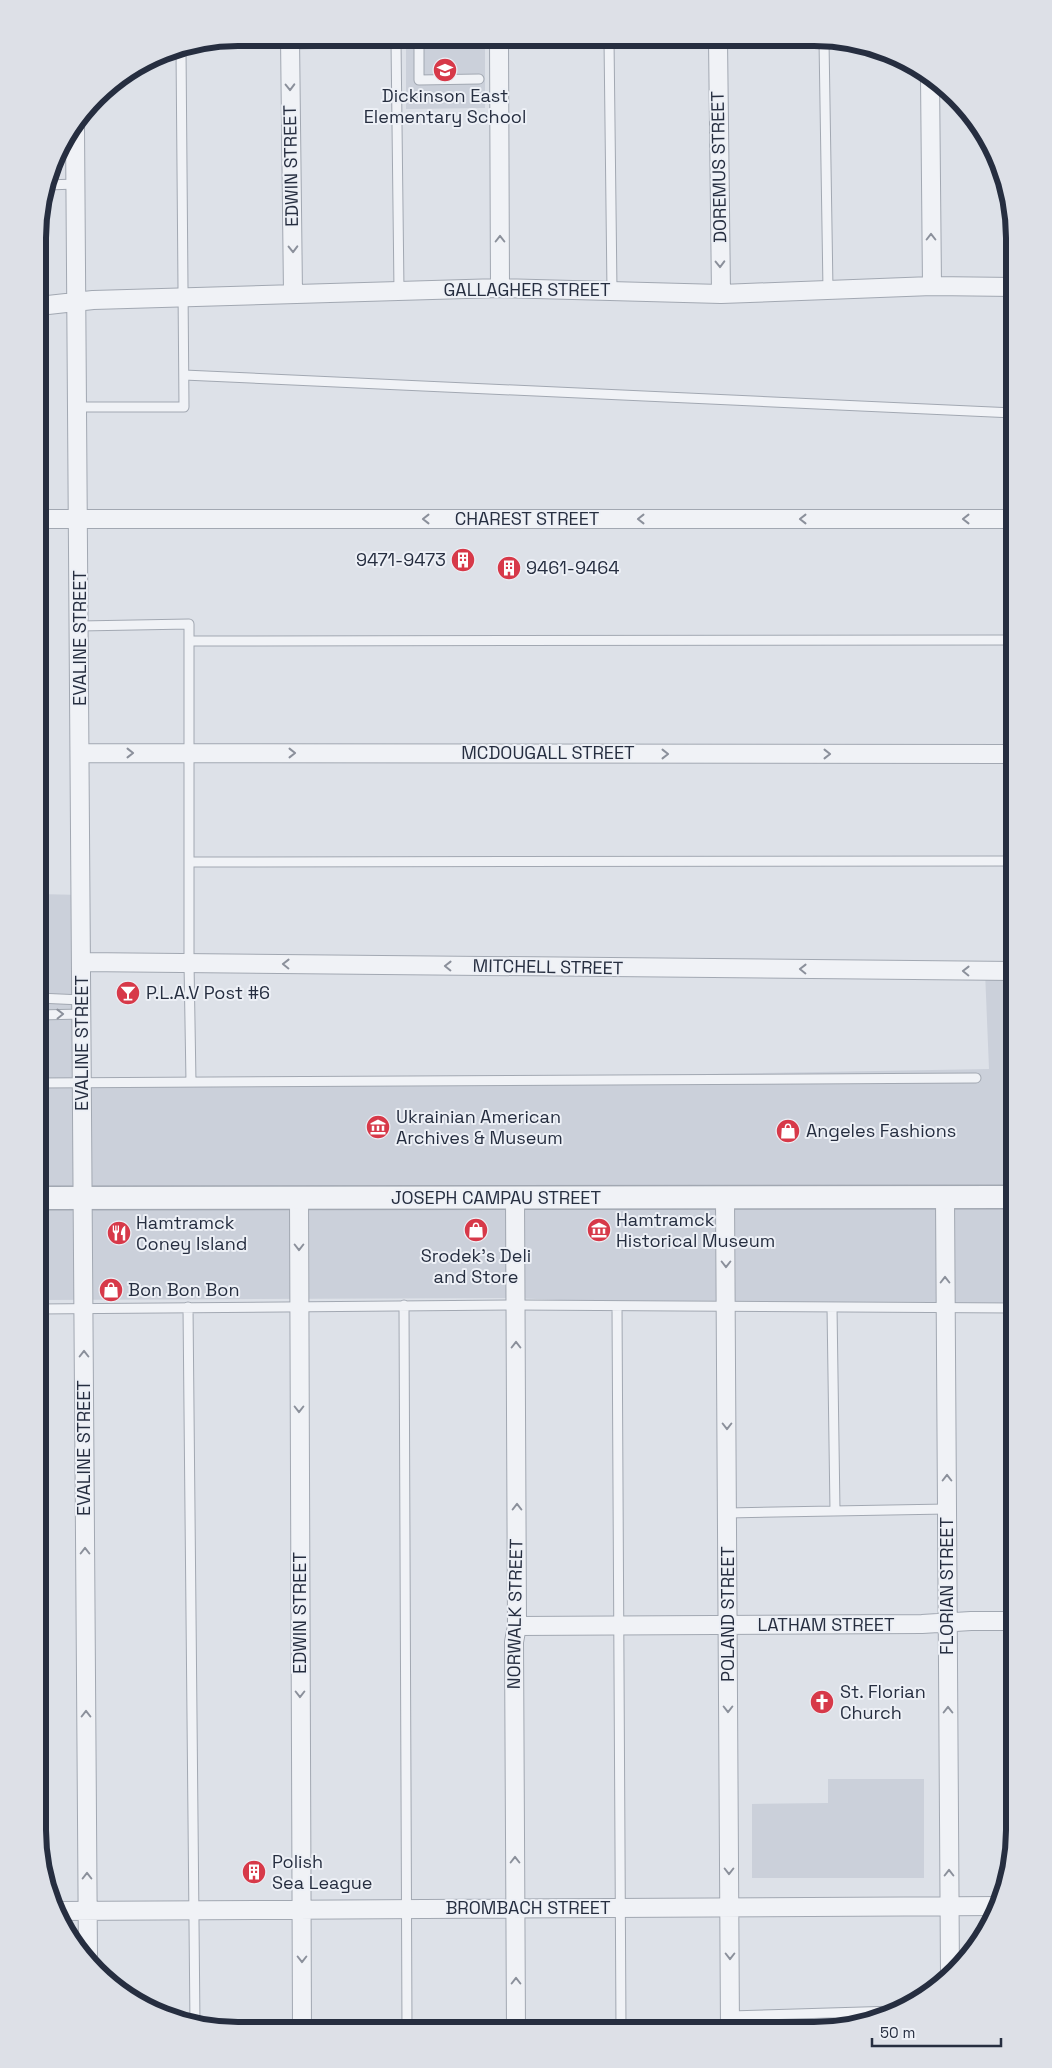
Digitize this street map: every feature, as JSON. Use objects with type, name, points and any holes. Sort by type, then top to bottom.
[{"type":"street","name":"EDWIN STREET","points":[[290,46],[293,294]]},
{"type":"street","points":[[500,46],[500,288]]},
{"type":"street","name":"DOREMUS STREET","points":[[718,46],[721,294]]},
{"type":"street","points":[[930,85],[932,286]]},
{"type":"street","name":"EVALINE STREET","points":[[76,136],[88,1949]]},
{"type":"street","name":"GALLAGHER STREET","points":[[46,305],[93,300],[500,288],[721,294],[932,286],[1006,287]]},
{"type":"street","name":"CHAREST STREET","points":[[46,519],[1006,523]]},
{"type":"street","name":"MCDOUGALL STREET","points":[[81,753],[1006,754]]},
{"type":"street","name":"MITCHELL STREET","points":[[82,962],[1006,971]]},
{"type":"street","name":"JOSEPH CAMPAU STREET","points":[[46,1198],[945,1198],[1006,1196]]},
{"type":"street","name":"EDWIN STREET","points":[[299,1198],[302,2022]]},
{"type":"street","name":"NORWALK STREET","points":[[515,1198],[517,1626],[514,1642],[516,2022]]},
{"type":"street","name":"POLAND STREET","points":[[725,1198],[730,2022]]},
{"type":"street","name":"FLORIAN STREET","points":[[945,1198],[950,1966]]},
{"type":"street","name":"LATHAM STREET","points":[[517,1626],[1006,1622]]},
{"type":"street","name":"BROMBACH STREET","points":[[65,1912],[990,1906]]},
{"type":"lane","points":[[396,46],[399,291]]},
{"type":"lane","points":[[419,46],[419,80],[479,80]]},
{"type":"lane","points":[[609,46],[612,291]]},
{"type":"lane","points":[[824,47],[828,290]]},
{"type":"lane","points":[[78,407],[184,407],[181,55]]},
{"type":"lane","points":[[54,185],[76,184]]},
{"type":"lane","points":[[184,375],[1006,414]]},
{"type":"lane","points":[[80,626],[189,624],[191,1082]]},
{"type":"lane","points":[[189,641],[1006,640]]},
{"type":"lane","points":[[189,862],[1006,861]]},
{"type":"lane","points":[[46,1000],[82,1007]]},
{"type":"lane","points":[[46,1014],[82,1007]]},
{"type":"lane","points":[[46,1083],[976,1078]]},
{"type":"lane","points":[[46,1309],[404,1305],[1006,1308]]},
{"type":"lane","points":[[404,1305],[407,2022]]},
{"type":"lane","points":[[617,1306],[621,2022]]},
{"type":"lane","points":[[832,1307],[835,1511]]},
{"type":"lane","points":[[188,1308],[195,2017]]},
{"type":"lane","points":[[727,1513],[947,1509]]},
{"type":"lane","points":[[741,2022],[839,2013],[877,2012]]},
{"type":"lane","points":[[839,2013],[839,2020]]},
{"type":"shaded area","name":"Dickinson East Elementary School","points":[[406,46],[485,46],[485,108],[406,109]]},
{"type":"shaded area","points":[[46,894],[82,895],[83,1085],[989,1069],[985,971],[1006,971],[1006,1304],[726,1307],[513,1298],[46,1300]]},
{"type":"shaded area","points":[[828,1779],[924,1779],[924,1878],[752,1878],[752,1804],[828,1803]]},
{"type":"place","name":"Dickinson East Elementary School","points":[[445,70]]},
{"type":"place","name":"9471-9473","points":[[463,560]]},
{"type":"place","name":"9461-9464","points":[[509,568]]},
{"type":"place","name":"P.L.A.V Post #6","points":[[128,993]]},
{"type":"place","name":"Ukrainian American Archives & Museum","points":[[378,1127]]},
{"type":"place","name":"Angeles Fashions","points":[[788,1131]]},
{"type":"place","name":"Srodek's Deli and Store","points":[[476,1230]]},
{"type":"place","name":"Hamtramck Historical Museum","points":[[599,1230]]},
{"type":"place","name":"Hamtramck Coney Island","points":[[119,1233]]},
{"type":"place","name":"Bon Bon Bon","points":[[111,1290]]},
{"type":"place","name":"St. Florian Church","points":[[822,1702]]},
{"type":"place","name":"Polish Sea League","points":[[254,1872]]}]
